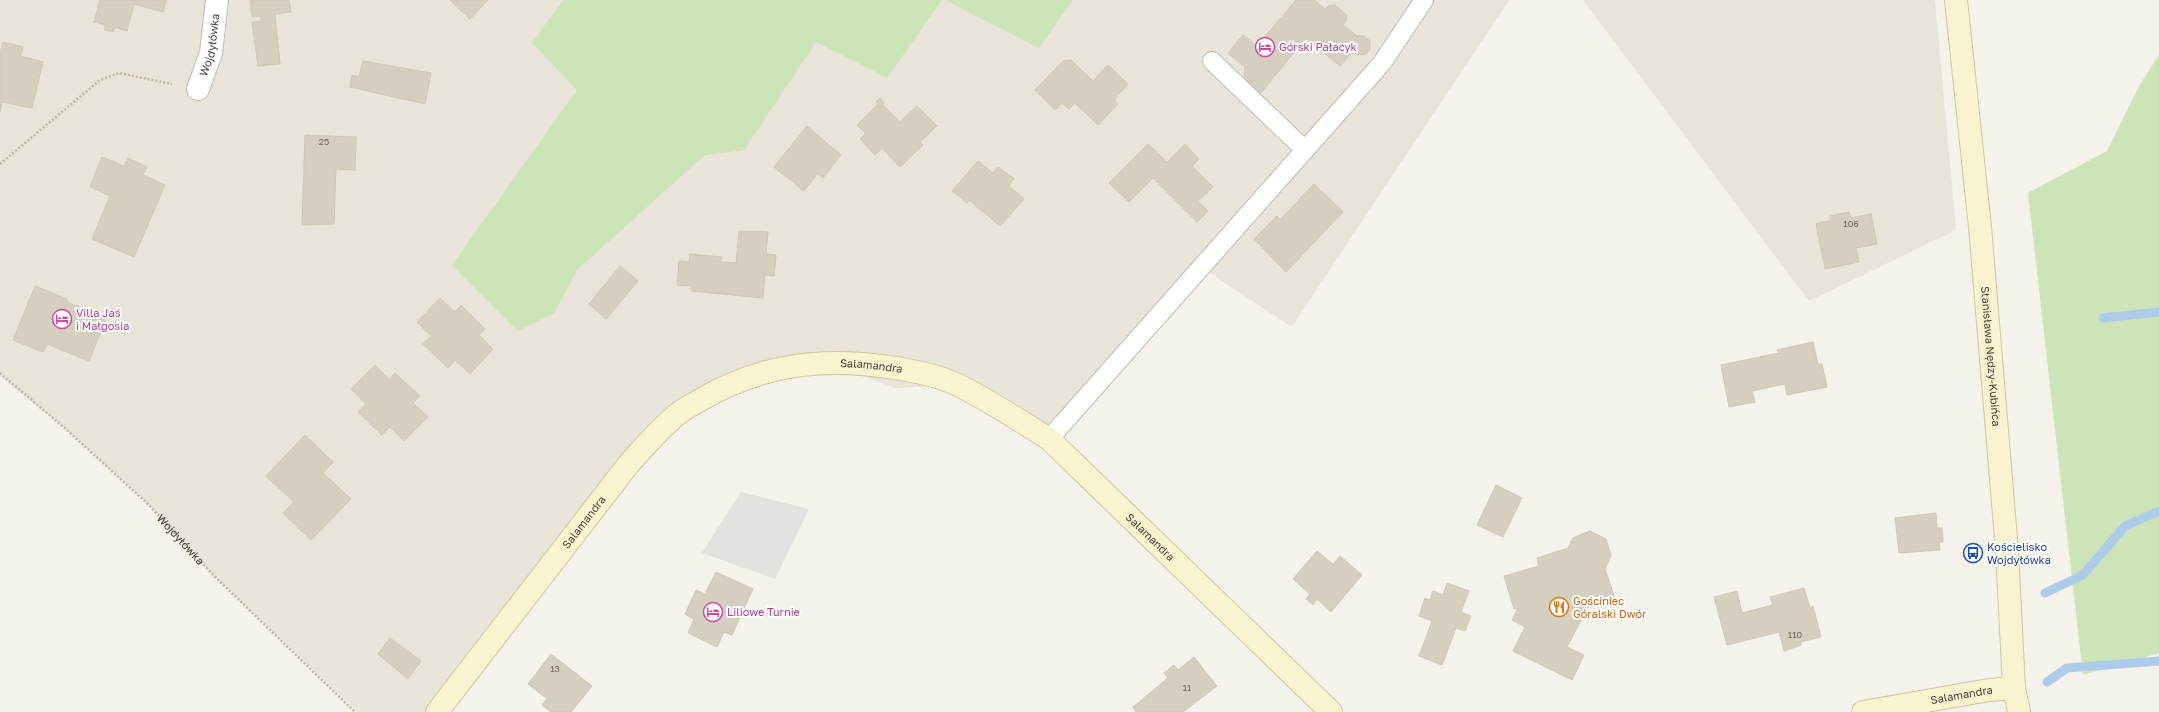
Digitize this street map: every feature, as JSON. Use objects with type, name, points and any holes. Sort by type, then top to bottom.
[{"type":"street","name":"Wojdyłówka","points":[[198,89],[211,52],[217,0]]},
{"type":"street","name":"Stanisława Nędzy-Kubińca","points":[[1956,0],[1989,329],[2006,537],[2014,688],[2019,712]]},
{"type":"street","name":"Salamandra","points":[[437,712],[648,442],[679,412],[715,392],[749,377],[783,367],[823,362],[867,363],[911,370],[957,385],[1014,415],[1049,439],[1331,712]]},
{"type":"street","name":"Salamandra","points":[[1863,712],[1989,690],[2014,688]]},
{"type":"lane","points":[[1049,439],[1382,63],[1424,0]]},
{"type":"lane","points":[[1212,61],[1305,150]]},
{"type":"path","points":[[0,164],[100,80],[119,73],[198,89]]},
{"type":"path","name":"Wojdyłówka","points":[[0,373],[67,430],[149,505],[213,575],[355,712]]},
{"type":"shaded area","points":[[0,0],[1509,0],[1292,327],[1201,267],[1049,439],[957,385],[895,388],[823,361],[679,413],[438,712],[358,712],[213,575],[149,505],[67,430],[0,376]]},
{"type":"shaded area","points":[[1583,0],[1935,0],[1956,230],[1809,301]]},
{"type":"shaded area","points":[[741,492],[809,509],[775,579],[702,553]]},
{"type":"green space","points":[[563,0],[942,0],[887,78],[816,42],[744,150],[705,155],[577,270],[554,313],[518,331],[452,265],[577,90],[532,43]]},
{"type":"green space","points":[[945,0],[1073,0],[1039,48]]},
{"type":"green space","points":[[2159,55],[2159,653],[2083,675],[2028,193],[2107,151],[2139,86]]},
{"type":"building","points":[[100,0],[166,0],[163,12],[134,4],[127,31],[115,27],[113,32],[104,30],[106,25],[94,22]]},
{"type":"building","points":[[250,0],[289,0],[291,12],[275,14],[280,64],[258,66],[252,22],[261,21],[261,16],[252,17]]},
{"type":"building","points":[[450,0],[488,0],[470,19]]},
{"type":"building","name":"Górski Pałacyk","points":[[1296,0],[1314,0],[1325,9],[1328,6],[1335,5],[1347,15],[1346,21],[1343,25],[1357,36],[1364,36],[1370,41],[1370,49],[1366,54],[1358,55],[1353,51],[1340,66],[1306,38],[1260,94],[1244,79],[1245,67],[1228,53],[1243,35],[1257,46]]},
{"type":"building","points":[[3,42],[23,47],[21,56],[43,62],[32,108],[2,102],[0,112],[0,53]]},
{"type":"building","points":[[1071,60],[1093,81],[1108,65],[1128,84],[1114,100],[1118,104],[1098,125],[1075,103],[1069,109],[1062,103],[1055,110],[1035,90],[1063,61]]},
{"type":"building","points":[[363,61],[431,73],[425,104],[350,87],[352,75],[359,77]]},
{"type":"building","points":[[880,98],[884,103],[882,104],[900,122],[917,106],[937,126],[920,142],[923,145],[900,167],[882,148],[875,155],[860,139],[866,133],[857,125],[878,104],[876,102]]},
{"type":"building","points":[[807,126],[841,155],[823,178],[817,174],[804,191],[774,167]]},
{"type":"building","points":[[305,135],[356,137],[355,170],[336,169],[334,224],[302,225]]},
{"type":"building","points":[[1148,144],[1167,162],[1185,144],[1199,159],[1192,166],[1213,187],[1198,201],[1208,211],[1197,222],[1153,178],[1129,202],[1109,183]]},
{"type":"building","points":[[102,157],[124,166],[128,158],[147,167],[143,175],[165,185],[134,257],[92,239],[110,196],[90,187]]},
{"type":"building","points":[[978,161],[993,173],[998,167],[1014,179],[1009,186],[1024,199],[1000,226],[969,200],[967,203],[952,191]]},
{"type":"building","points":[[1314,184],[1343,212],[1286,272],[1254,239],[1277,216],[1280,220]]},
{"type":"building","points":[[1849,212],[1851,218],[1871,214],[1877,244],[1856,248],[1859,262],[1825,269],[1816,224],[1831,220],[1830,216]]},
{"type":"building","points":[[739,231],[768,232],[766,254],[776,255],[774,276],[765,275],[763,298],[691,291],[691,286],[677,285],[679,261],[689,262],[690,254],[722,257],[721,262],[736,263]]},
{"type":"building","points":[[620,266],[638,281],[606,319],[589,304]]},
{"type":"building","points":[[35,286],[67,299],[67,302],[106,319],[89,361],[47,344],[43,352],[13,340]]},
{"type":"building","points":[[440,298],[455,312],[461,305],[485,329],[479,335],[493,349],[470,374],[455,360],[448,368],[423,344],[431,336],[417,322]]},
{"type":"building","points":[[1813,342],[1818,364],[1822,364],[1827,387],[1787,395],[1785,384],[1752,391],[1755,402],[1729,407],[1721,365],[1779,353],[1777,350]]},
{"type":"building","points":[[375,365],[389,380],[395,373],[420,396],[413,403],[428,417],[404,441],[390,427],[382,435],[358,412],[366,404],[351,389]]},
{"type":"building","points":[[305,435],[333,462],[323,473],[351,499],[311,540],[283,513],[294,502],[266,476]]},
{"type":"building","points":[[1496,485],[1522,498],[1503,537],[1477,525]]},
{"type":"building","points":[[1936,513],[1937,528],[1942,528],[1943,542],[1939,542],[1940,550],[1899,553],[1895,518]]},
{"type":"building","points":[[1590,531],[1606,539],[1611,556],[1605,569],[1614,596],[1610,602],[1588,607],[1567,647],[1584,655],[1572,680],[1513,651],[1525,627],[1512,620],[1518,608],[1514,609],[1504,576],[1539,566],[1537,558],[1568,548],[1573,538]]},
{"type":"building","points":[[1317,551],[1333,564],[1340,556],[1362,575],[1331,612],[1317,599],[1313,605],[1306,599],[1310,594],[1293,579]]},
{"type":"building","points":[[716,572],[753,589],[732,635],[724,632],[717,647],[688,633],[694,619],[685,614],[696,590],[705,594]]},
{"type":"building","points":[[1447,583],[1469,591],[1461,612],[1471,616],[1465,631],[1456,628],[1442,665],[1419,656],[1432,621],[1419,616],[1425,598],[1430,600],[1433,591],[1443,595]]},
{"type":"building","points":[[1804,588],[1810,608],[1813,606],[1821,637],[1801,642],[1801,645],[1784,651],[1779,632],[1727,645],[1714,597],[1737,591],[1742,613],[1773,605],[1770,597]]},
{"type":"building","points":[[390,638],[421,661],[408,679],[378,654]]},
{"type":"building","points":[[551,654],[592,686],[571,712],[551,712],[542,705],[547,699],[528,684]]},
{"type":"building","points":[[1194,657],[1217,686],[1183,712],[1136,712],[1133,707],[1168,678],[1164,673],[1174,665],[1178,670]]},
{"type":"waterway","points":[[2103,318],[2159,312]]},
{"type":"waterway","points":[[2045,593],[2083,575],[2125,526],[2159,511]]},
{"type":"waterway","points":[[2047,682],[2067,668],[2159,661]]},
{"type":"place","name":"Górski Pałacyk","points":[[1265,47]]},
{"type":"place","name":"Villa Jaś i Małgosia","points":[[62,319]]},
{"type":"place","name":"Kościelisko Wojdyłówka","points":[[1973,553]]},
{"type":"place","name":"Gościniec Góralski Dwór","points":[[1559,607]]},
{"type":"place","name":"Liliowe Turnie","points":[[713,612]]}]
